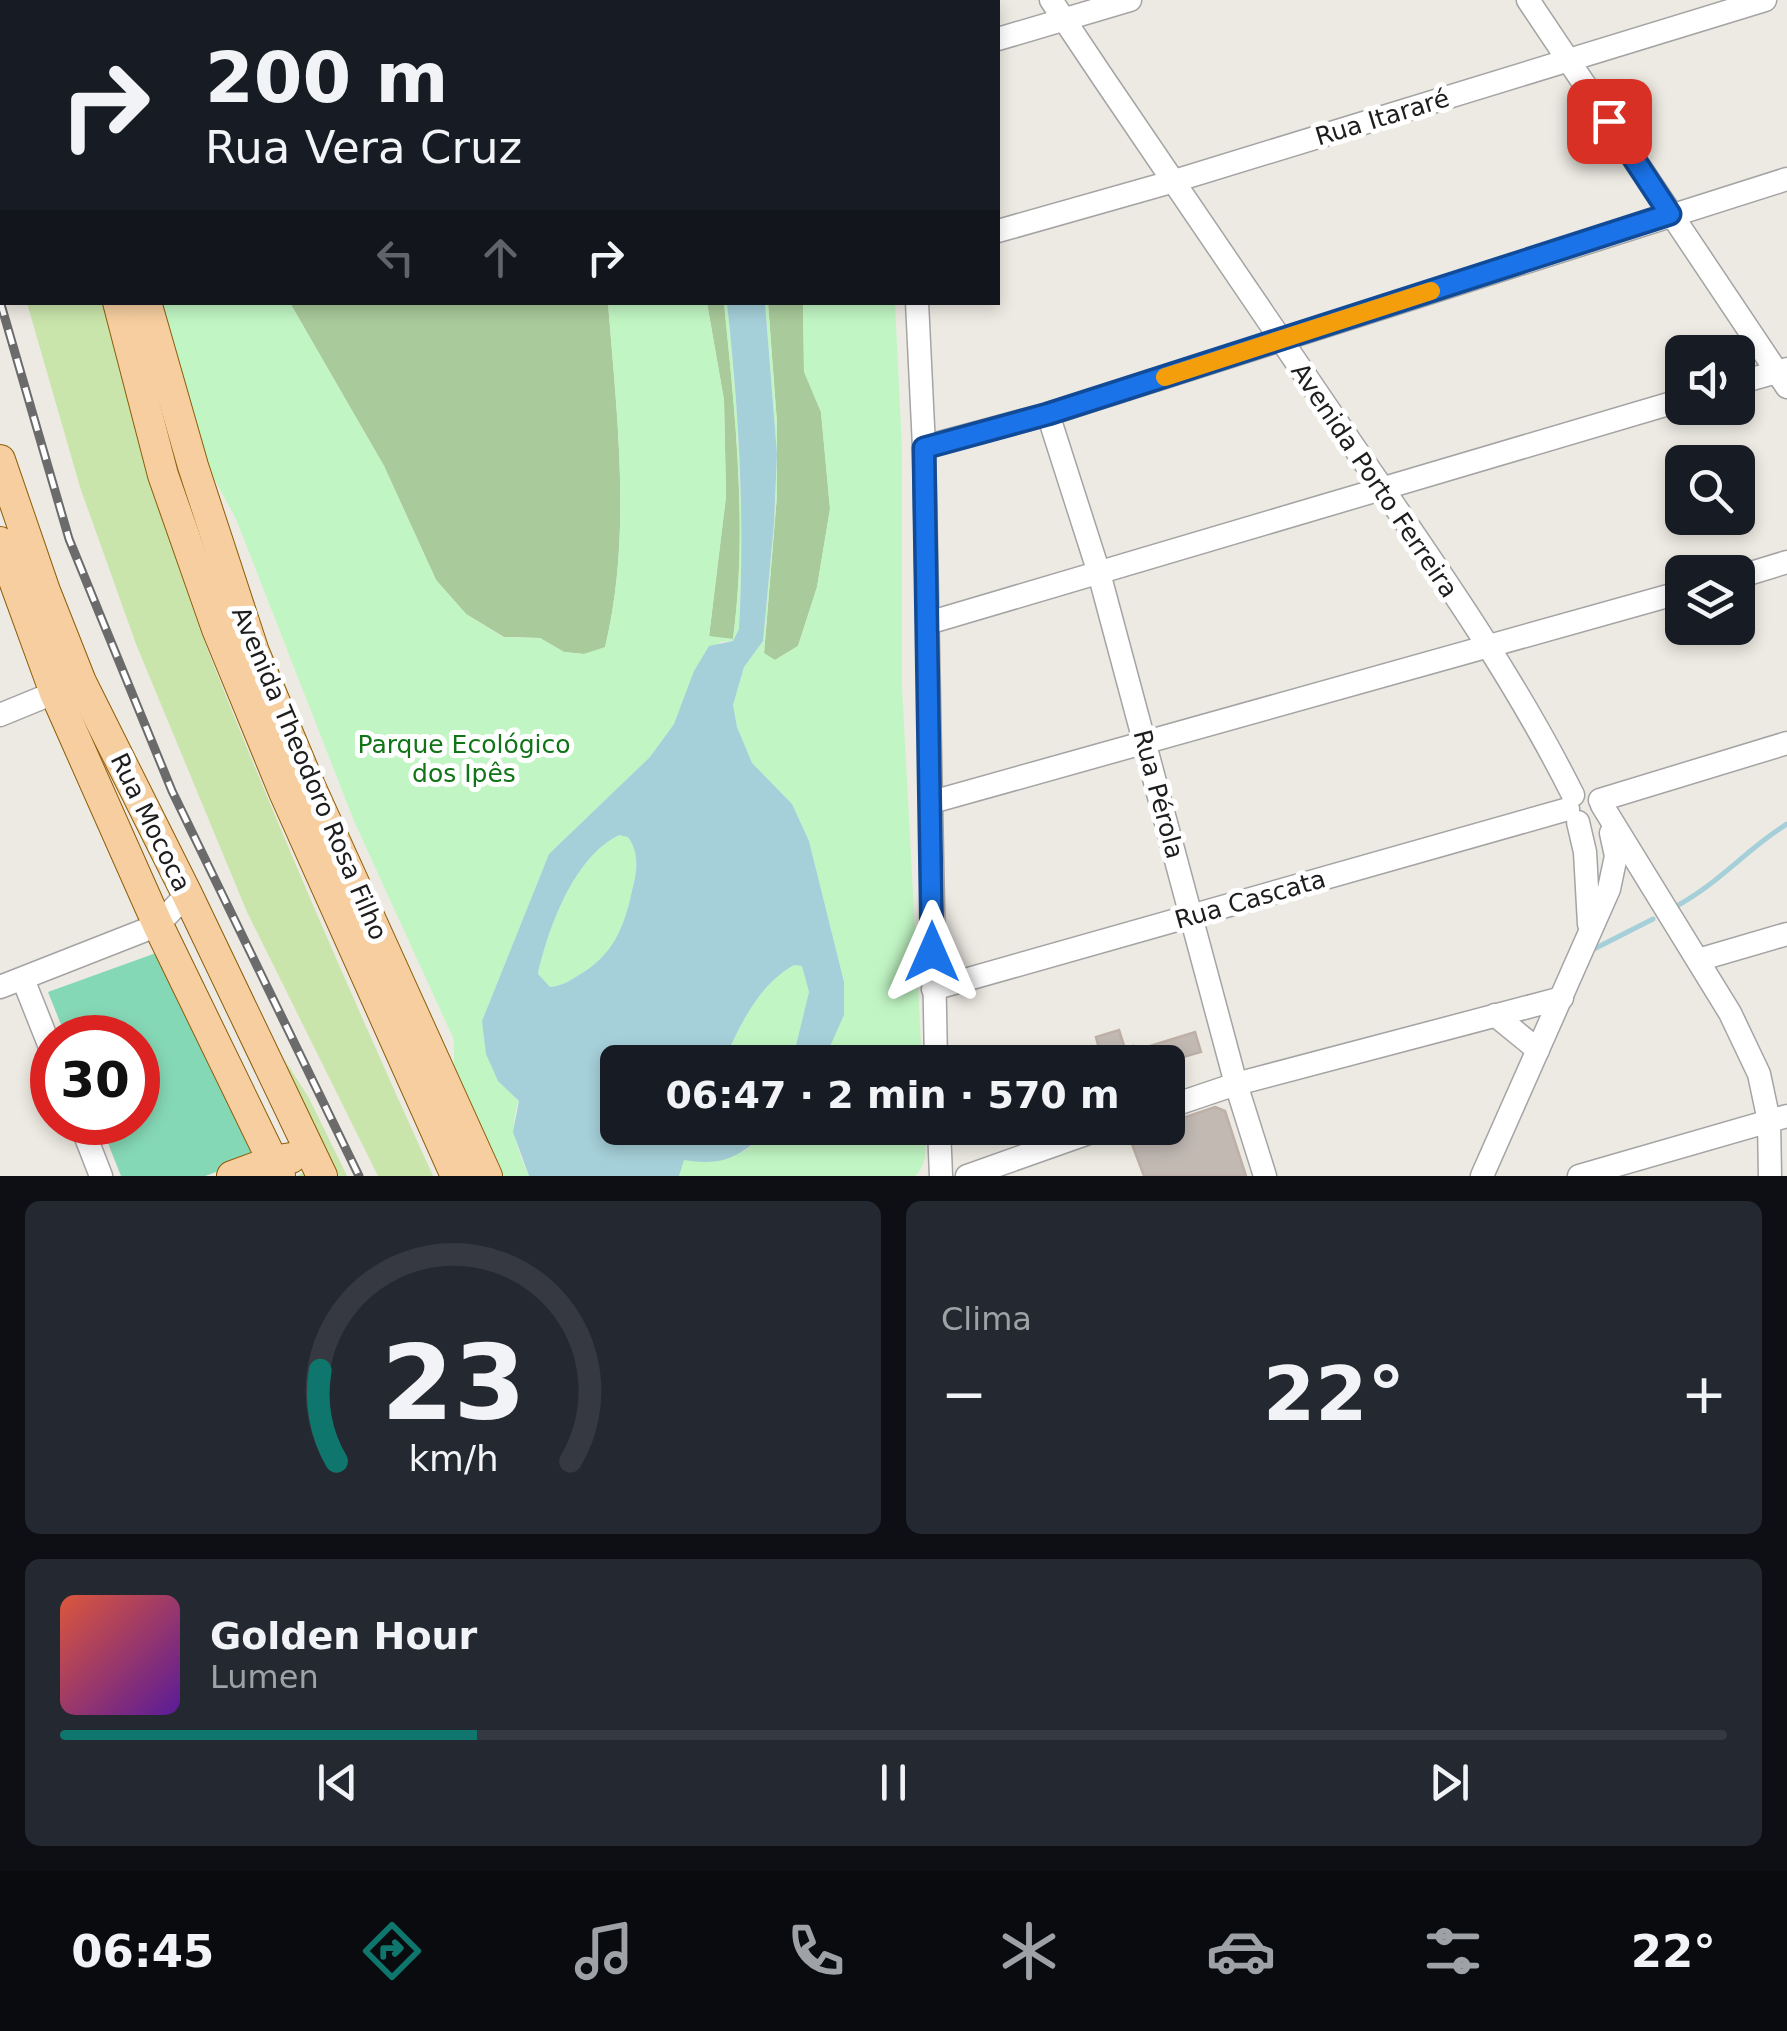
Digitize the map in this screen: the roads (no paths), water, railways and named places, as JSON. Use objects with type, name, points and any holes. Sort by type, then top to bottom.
[{"type":"main road","name":"Avenida Theodoro Rosa Filho","points":[[119,305],[162,476],[199,532],[254,652],[310,786],[372,956],[406,1033],[456,1176]]},
{"type":"main road","name":"Avenida Theodoro Rosa Filho","points":[[147,305],[193,466],[199,532]]},
{"type":"main road","name":"Rua Mococa","points":[[0,460],[45,591],[68,687],[187,894],[318,1169]]},
{"type":"main road","points":[[162,476],[193,466]]},
{"type":"main road","name":"Rua Mococa","points":[[0,542],[68,687],[158,924],[276,1168]]},
{"type":"main road","name":"Avenida Theodoro Rosa Filho","points":[[406,1033],[487,1176]]},
{"type":"main road","points":[[232,1176],[276,1168],[290,1158],[318,1169]]},
{"type":"street","points":[[1000,38],[1058,9],[1130,0]]},
{"type":"street","points":[[1528,0],[1783,376],[1755,380]]},
{"type":"street","name":"Rua Itararé","points":[[1000,231],[1765,0]]},
{"type":"street","name":"Avenida Porto Ferreira","points":[[1058,9],[1171,182],[1384,490],[1558,766],[1646,880],[1698,960],[1730,1013],[1778,1118],[1770,1176]]},
{"type":"street","points":[[924,448],[1048,414],[1787,179]]},
{"type":"street","points":[[917,305],[924,448],[935,1045]]},
{"type":"street","points":[[928,623],[1665,405]]},
{"type":"street","name":"Rua Pérola","points":[[1048,414],[1099,573],[1236,1084],[1265,1176]]},
{"type":"street","points":[[1755,571],[1787,562]]},
{"type":"street","points":[[932,802],[1665,597]]},
{"type":"street","points":[[0,715],[68,687]]},
{"type":"street","name":"Rua Cascata","points":[[932,989],[1586,807],[1787,743]]},
{"type":"street","points":[[1586,807],[1589,932]]},
{"type":"street","name":"Avenida Porto Ferreira","points":[[1586,807],[1599,844],[1646,880]]},
{"type":"street","points":[[1482,1176],[1609,889],[1616,856]]},
{"type":"street","points":[[0,987],[158,924],[187,894]]},
{"type":"street","points":[[1698,960],[1787,934]]},
{"type":"street","points":[[23,979],[37,1015]]},
{"type":"street","points":[[1185,1100],[1562,998]]},
{"type":"street","points":[[1495,1015],[1538,1050]]},
{"type":"street","points":[[1579,1176],[1778,1118]]},
{"type":"street","points":[[89,1145],[101,1176]]},
{"type":"street","points":[[939,1145],[941,1176]]},
{"type":"street","points":[[967,1176],[1055,1145]]},
{"type":"water","points":[[727,305],[765,305],[777,454],[774,524],[763,641],[744,667],[733,705],[737,727],[752,763],[792,804],[809,841],[844,982],[844,1015],[831,1045],[796,1045],[809,992],[802,966],[794,965],[760,995],[731,1045],[600,1045],[600,1145],[751,1145],[722,1160],[684,1160],[679,1176],[529,1176],[513,1132],[519,1101],[498,1081],[486,1054],[482,1021],[549,854],[650,757],[674,724],[694,671],[709,646],[733,641],[739,629],[741,506]],"holes":[[[619,835],[628,837],[636,857],[625,917],[609,949],[591,967],[550,987],[538,974],[556,916],[576,877],[603,845]]]},
{"type":"waterway","points":[[1673,908],[1787,824]]},
{"type":"waterway","points":[[1594,949],[1653,919]]},
{"type":"railway","points":[[1,305],[69,539],[172,791],[359,1176]]},
{"type":"park label","name":"Parque Ecológico dos Ipês","points":[[464,758]]}]
